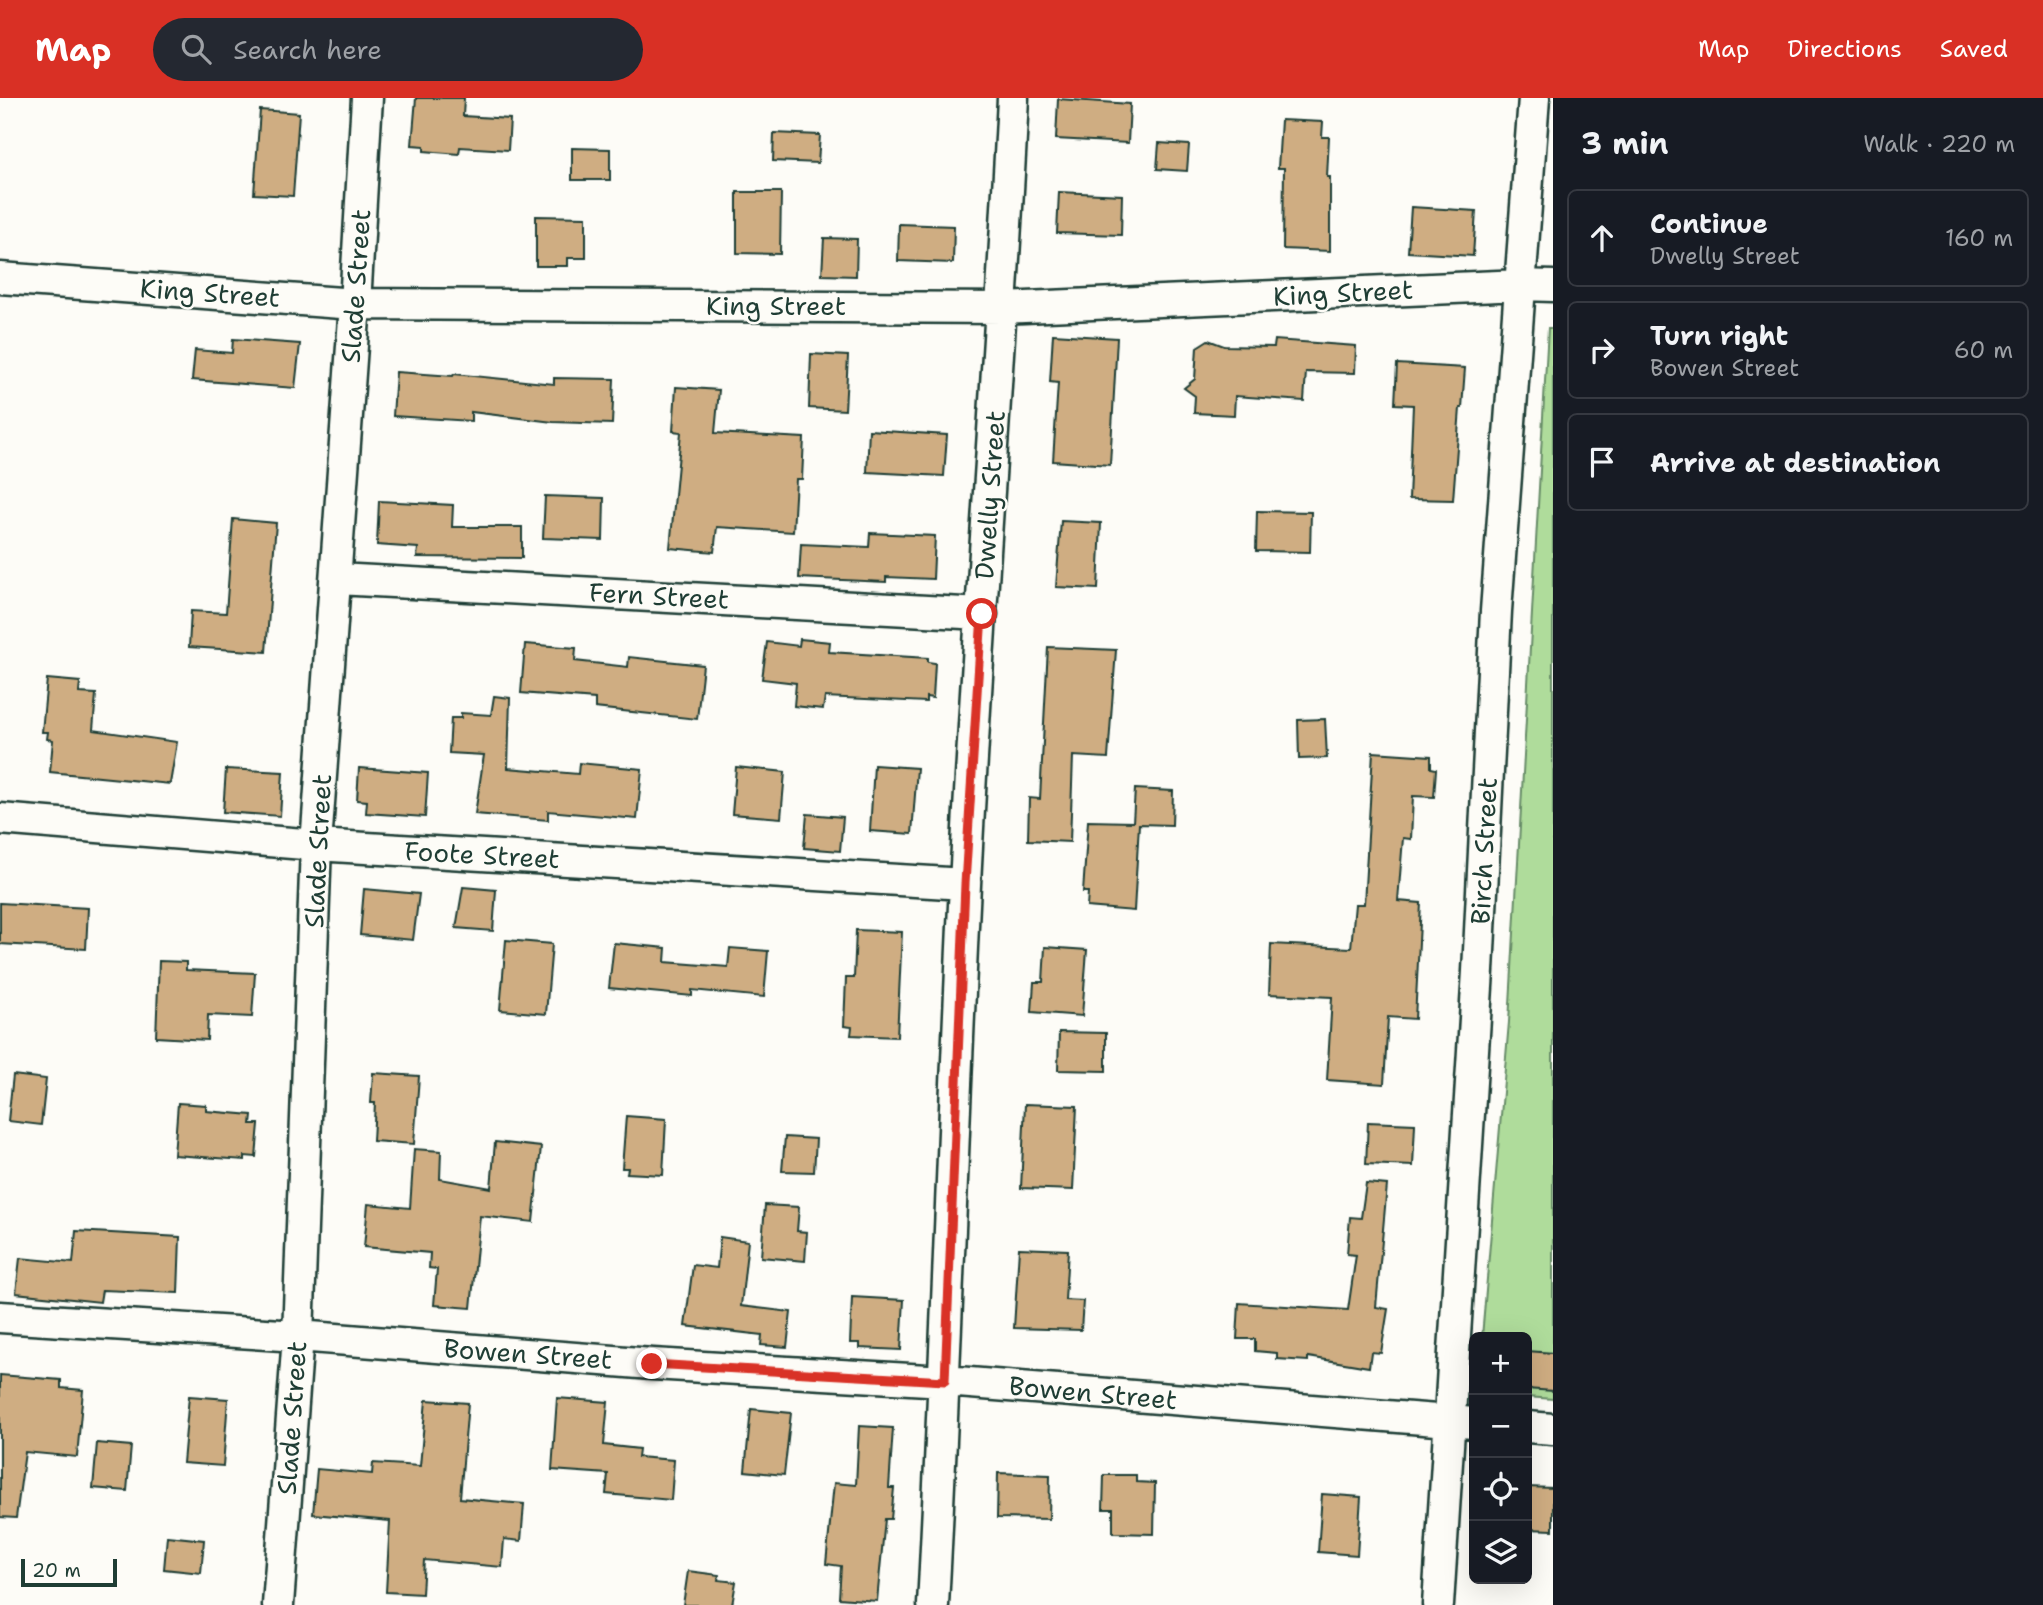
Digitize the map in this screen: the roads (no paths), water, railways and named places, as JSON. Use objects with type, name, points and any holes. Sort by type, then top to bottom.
[{"type":"street","name":"Slade Street","points":[[278,1605],[298,1336],[316,845],[337,579],[367,98]]},
{"type":"street","name":"Dwelly Street","points":[[933,1605],[965,884],[1003,307],[1013,98]]},
{"type":"street","name":"Birch Street","points":[[1438,1605],[1463,1422],[1496,611],[1534,98]]},
{"type":"street","name":"King Street","points":[[0,278],[355,304],[1003,307],[1553,285]]},
{"type":"street","name":"Fern Street","points":[[337,579],[982,614]]},
{"type":"street","name":"Foote Street","points":[[0,819],[316,845],[965,884]]},
{"type":"street","name":"Bowen Street","points":[[0,1317],[298,1336],[652,1364],[945,1381],[1463,1422]]},
{"type":"street","points":[[1532,1427],[1553,1429]]}]
